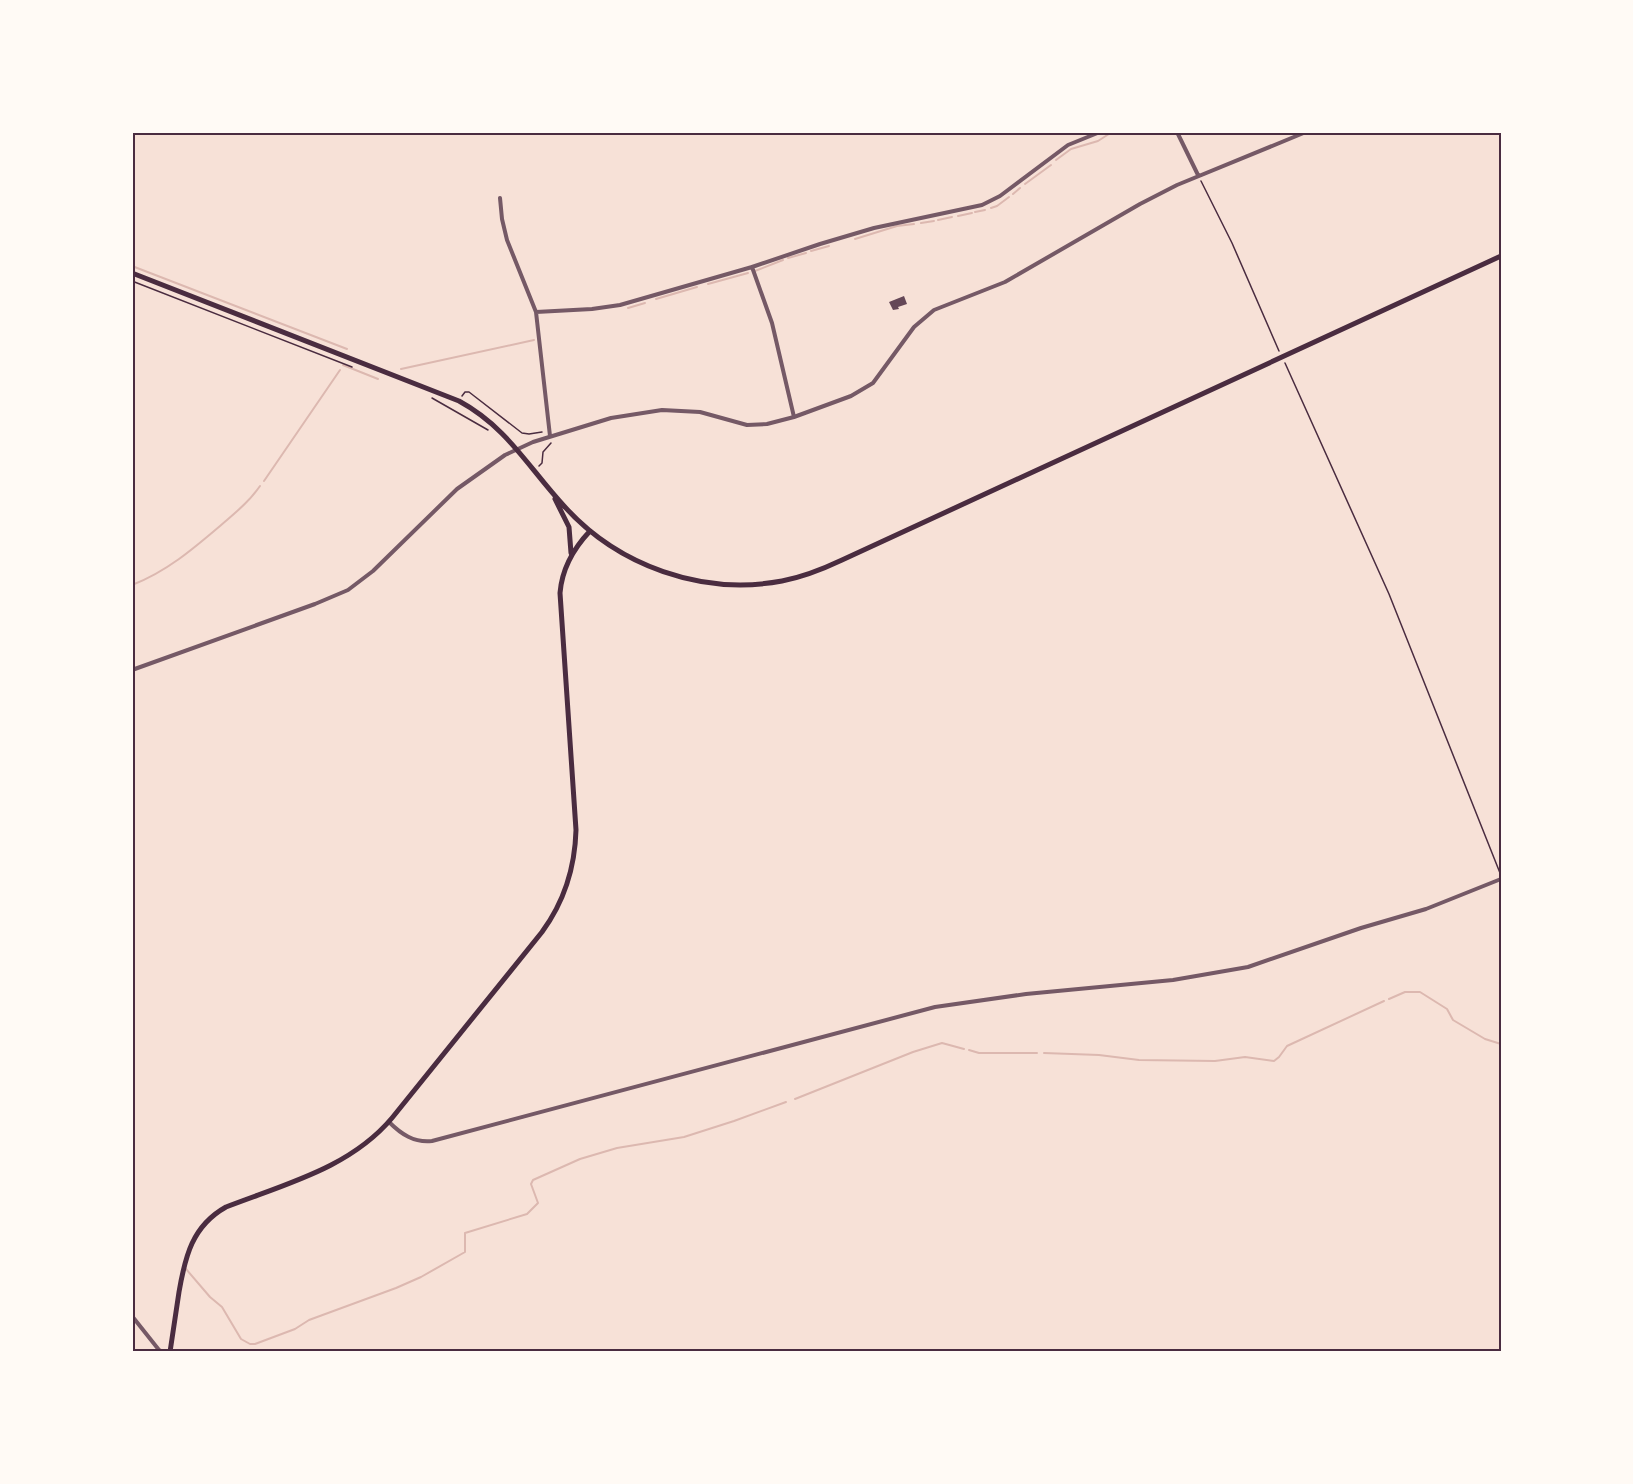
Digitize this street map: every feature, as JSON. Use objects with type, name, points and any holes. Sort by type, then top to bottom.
[{"type":"main road","points":[[132,273],[459,401],[491,421],[518,448],[570,513],[590,531],[616,549],[668,573],[694,580],[742,585],[796,577],[842,560],[1501,256]]},
{"type":"main road","points":[[550,490],[569,528],[571,554]]},
{"type":"main road","points":[[170,1352],[185,1259],[202,1225],[226,1208],[340,1161],[368,1143],[388,1122],[545,928],[558,905],[569,878],[576,844],[576,814],[559,599],[562,580],[571,554],[590,531]]},
{"type":"street","points":[[536,312],[599,309],[620,305],[752,267],[820,243],[874,228],[982,205],[997,199],[1068,145],[1100,132]]},
{"type":"street","points":[[1178,132],[1198,175]]},
{"type":"street","points":[[132,670],[348,590],[373,571],[457,489],[495,461],[518,448],[550,436],[632,413],[662,410],[700,412],[747,425],[775,423],[841,400],[870,386],[914,327],[931,312],[1005,282],[1140,204],[1198,175],[1306,132]]},
{"type":"street","points":[[501,198],[503,224],[509,246],[536,312],[550,436]]},
{"type":"street","points":[[752,267],[774,330],[794,417]]},
{"type":"street","points":[[388,1122],[407,1137],[420,1141],[432,1141],[928,1008],[970,1000],[1158,981],[1238,969],[1426,909],[1501,878]]},
{"type":"street","points":[[132,1316],[163,1352]]},
{"type":"path","points":[[1198,175],[1232,243],[1276,343]]},
{"type":"path","points":[[132,281],[360,370]]},
{"type":"path","points":[[1287,370],[1389,594],[1501,878]]},
{"type":"path","points":[[459,401],[464,392],[469,392],[522,433],[530,434],[539,431],[550,436],[552,445],[543,452],[542,463],[534,469]]},
{"type":"path","points":[[427,396],[466,416],[493,434]]},
{"type":"building","points":[[904,296],[907,304],[893,310],[889,302]]},
{"type":"waterway","points":[[1056,160],[1071,149],[1098,141],[1112,132]]},
{"type":"waterway","points":[[1025,184],[1051,165]]},
{"type":"waterway","points":[[1013,194],[1020,188]]},
{"type":"waterway","points":[[991,208],[1009,197]]},
{"type":"waterway","points":[[975,212],[985,210]]},
{"type":"waterway","points":[[958,216],[972,213]]},
{"type":"waterway","points":[[938,220],[952,217]]},
{"type":"waterway","points":[[921,223],[934,221]]},
{"type":"waterway","points":[[855,239],[897,226],[914,224]]},
{"type":"waterway","points":[[811,251],[829,246]]},
{"type":"waterway","points":[[788,258],[806,253]]},
{"type":"waterway","points":[[755,271],[783,260]]},
{"type":"waterway","points":[[132,266],[347,349]]},
{"type":"waterway","points":[[708,284],[748,273]]},
{"type":"waterway","points":[[656,299],[697,287]]},
{"type":"waterway","points":[[628,308],[645,303]]},
{"type":"waterway","points":[[401,369],[534,340]]},
{"type":"waterway","points":[[343,365],[378,379]]},
{"type":"waterway","points":[[264,481],[340,370]]},
{"type":"waterway","points":[[132,585],[168,567],[210,535],[260,486]]},
{"type":"waterway","points":[[1389,999],[1405,992],[1420,992],[1447,1009],[1453,1020],[1485,1039],[1501,1044]]},
{"type":"waterway","points":[[1044,1053],[1099,1055],[1139,1060],[1215,1061],[1245,1057],[1274,1061],[1287,1046],[1384,1001]]},
{"type":"waterway","points":[[795,1099],[913,1052],[942,1043],[964,1049]]},
{"type":"waterway","points":[[969,1050],[979,1053],[1037,1053]]},
{"type":"waterway","points":[[186,1269],[210,1297],[222,1307],[241,1339],[255,1344],[295,1329],[309,1320],[396,1288],[421,1277],[465,1252],[465,1233],[527,1214],[538,1203],[531,1184],[533,1180],[580,1159],[617,1148],[684,1137],[786,1102]]}]
